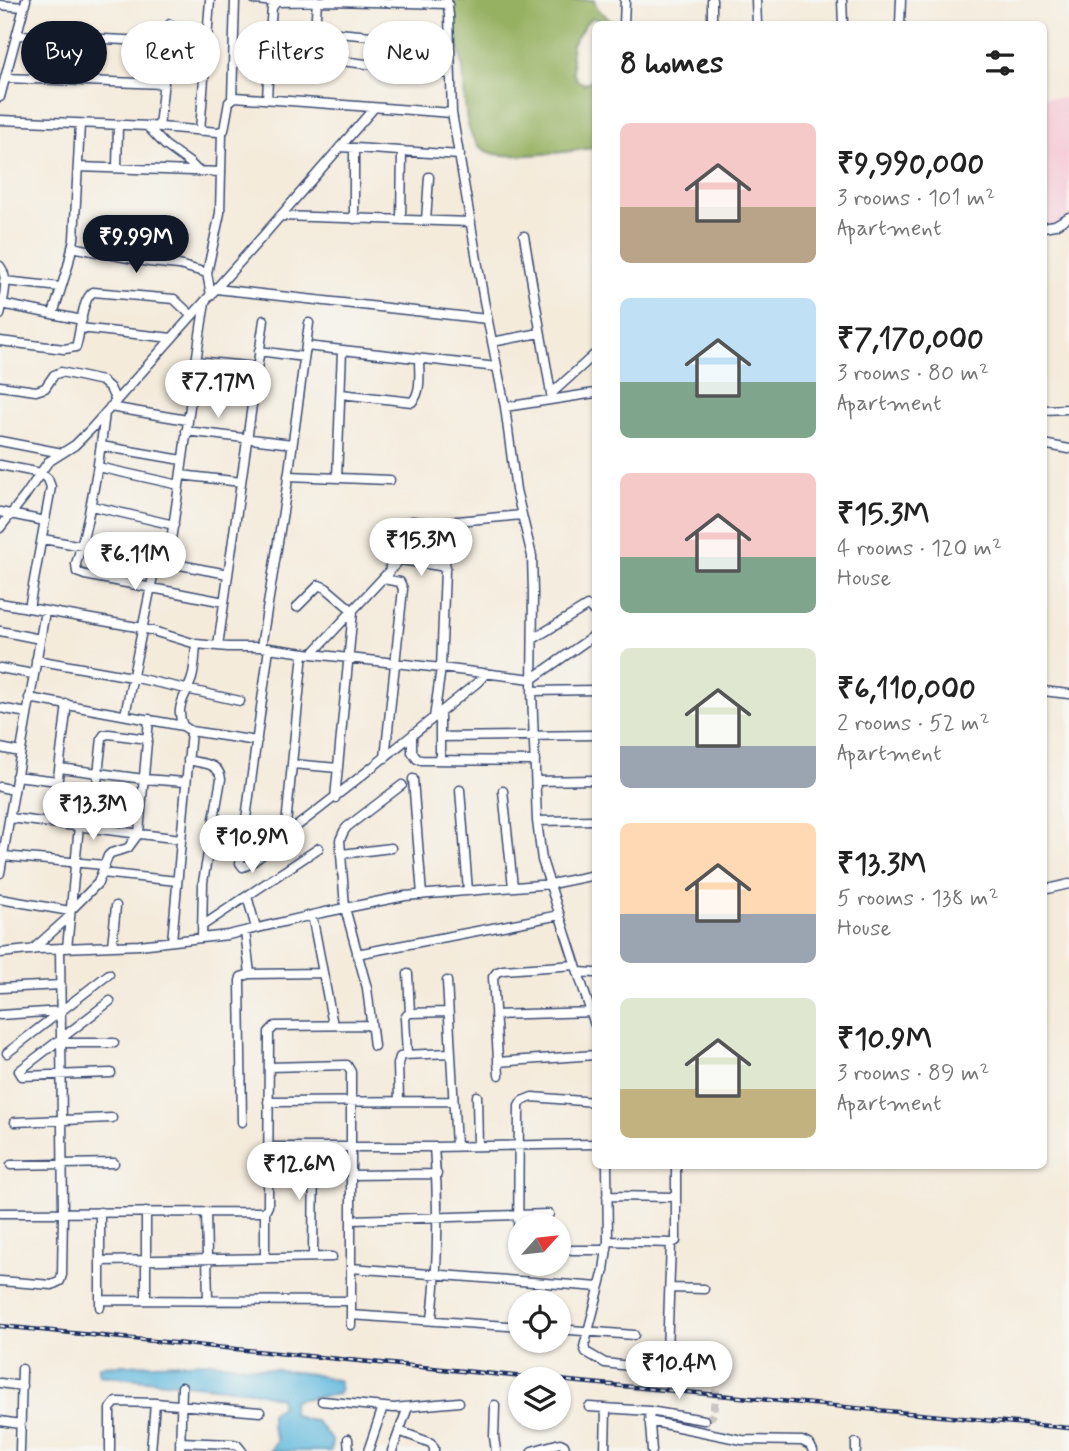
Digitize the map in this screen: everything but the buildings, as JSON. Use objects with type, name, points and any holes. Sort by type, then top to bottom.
[{"type":"street","points":[[200,131],[210,0]]},
{"type":"street","points":[[167,564],[195,361],[210,295],[207,273],[220,213],[222,132],[232,99],[235,0]]},
{"type":"street","points":[[255,0],[447,2],[448,21]]},
{"type":"street","points":[[624,21],[625,0]]},
{"type":"street","points":[[712,0],[712,21]]},
{"type":"street","points":[[756,0],[757,21]]},
{"type":"street","points":[[842,0],[843,21]]},
{"type":"street","points":[[900,21],[901,0]]},
{"type":"street","points":[[316,21],[317,1]]},
{"type":"street","points":[[267,99],[271,20],[275,2]]},
{"type":"street","points":[[0,5],[25,3],[0,97]]},
{"type":"street","points":[[17,35],[121,40]]},
{"type":"street","points":[[5,78],[121,82]]},
{"type":"street","points":[[159,127],[164,84]]},
{"type":"street","points":[[451,84],[452,113],[487,319],[505,407],[516,490],[532,556],[532,691],[537,821],[542,860],[592,1009]]},
{"type":"street","points":[[232,99],[267,99],[452,113]]},
{"type":"street","points":[[0,528],[53,458],[83,438],[374,108]]},
{"type":"street","points":[[0,120],[222,132]]},
{"type":"street","points":[[53,314],[75,229],[80,124]]},
{"type":"street","points":[[117,168],[118,125]]},
{"type":"street","points":[[147,126],[165,145],[198,171]]},
{"type":"street","points":[[340,148],[460,155]]},
{"type":"street","points":[[354,148],[354,219]]},
{"type":"street","points":[[401,220],[402,151]]},
{"type":"street","points":[[78,167],[221,172]]},
{"type":"street","points":[[426,221],[429,177]]},
{"type":"street","points":[[280,216],[471,222]]},
{"type":"street","points":[[1047,226],[1069,217]]},
{"type":"street","points":[[524,236],[551,397]]},
{"type":"street","points":[[72,247],[179,265],[207,273]]},
{"type":"street","points":[[0,266],[4,270],[5,281],[0,315]]},
{"type":"street","points":[[5,281],[61,287]]},
{"type":"street","points":[[0,341],[72,349],[76,347],[90,293],[174,299],[192,316]]},
{"type":"street","points":[[210,295],[487,319]]},
{"type":"street","points":[[2,304],[53,314],[81,324],[172,338]]},
{"type":"street","points":[[218,646],[264,320]]},
{"type":"street","points":[[309,323],[265,648],[257,741],[241,866],[248,866],[335,798],[412,737],[486,673]]},
{"type":"street","points":[[492,342],[540,333]]},
{"type":"street","points":[[306,346],[497,367]]},
{"type":"street","points":[[337,478],[342,350]]},
{"type":"street","points":[[259,351],[304,357]]},
{"type":"street","points":[[551,397],[592,357]]},
{"type":"street","points":[[341,394],[412,402],[418,391],[419,359]]},
{"type":"street","points":[[195,361],[257,367]]},
{"type":"street","points":[[0,386],[36,391],[45,388],[54,375],[61,373],[102,381],[110,388],[110,407],[92,506],[76,564],[80,574],[224,602]]},
{"type":"street","points":[[505,407],[551,397],[592,393]]},
{"type":"street","points":[[110,407],[187,420]]},
{"type":"street","points":[[1047,410],[1069,409]]},
{"type":"street","points":[[186,431],[292,444]]},
{"type":"street","points":[[0,441],[62,453]]},
{"type":"street","points":[[1047,445],[1069,449]]},
{"type":"street","points":[[101,446],[182,460]]},
{"type":"street","points":[[0,465],[41,473],[51,486],[29,608]]},
{"type":"street","points":[[98,467],[180,480],[241,482]]},
{"type":"street","points":[[288,476],[390,480]]},
{"type":"street","points":[[92,506],[174,526]]},
{"type":"street","points":[[0,512],[46,521]]},
{"type":"street","points":[[386,576],[400,524],[412,521],[444,523],[522,515]]},
{"type":"street","points":[[285,835],[307,654],[353,611],[434,527],[444,523]]},
{"type":"street","points":[[440,760],[437,715],[446,567],[444,523]]},
{"type":"street","points":[[42,539],[228,574]]},
{"type":"street","points":[[401,560],[446,567]]},
{"type":"street","points":[[125,715],[156,561]]},
{"type":"street","points":[[385,758],[403,589],[400,582],[386,576]]},
{"type":"street","points":[[297,607],[319,585],[353,611]]},
{"type":"street","points":[[0,603],[142,628],[196,644],[265,648],[532,679],[592,637]]},
{"type":"street","points":[[533,639],[587,606],[592,609]]},
{"type":"street","points":[[0,873],[3,834],[9,818],[45,611]]},
{"type":"street","points":[[335,798],[353,611]]},
{"type":"street","points":[[0,631],[40,639]]},
{"type":"street","points":[[172,941],[188,760],[187,728],[180,714],[181,704],[192,680],[196,644]]},
{"type":"street","points":[[36,660],[132,677],[240,701]]},
{"type":"street","points":[[0,668],[33,674]]},
{"type":"street","points":[[532,691],[592,690]]},
{"type":"street","points":[[1047,691],[1069,694]]},
{"type":"street","points":[[29,698],[257,741]]},
{"type":"street","points":[[0,1281],[52,1285],[60,1281],[62,1275],[61,985],[63,948],[75,863],[74,826],[57,791],[67,704]]},
{"type":"street","points":[[0,708],[27,713]]},
{"type":"street","points":[[32,950],[98,883],[111,853],[128,848],[139,833],[149,719]]},
{"type":"street","points":[[92,828],[100,743],[104,735],[148,739]]},
{"type":"street","points":[[440,737],[592,735]]},
{"type":"street","points":[[412,737],[412,752],[417,759],[535,761]]},
{"type":"street","points":[[0,748],[20,752]]},
{"type":"street","points":[[188,760],[217,768],[221,779],[203,882],[202,938]]},
{"type":"street","points":[[292,764],[338,768]]},
{"type":"street","points":[[60,768],[186,782]]},
{"type":"street","points":[[16,776],[58,781]]},
{"type":"street","points":[[414,779],[422,895]]},
{"type":"street","points":[[536,781],[592,780]]},
{"type":"street","points":[[374,1045],[367,988],[345,908],[340,840],[344,831],[401,785]]},
{"type":"street","points":[[0,787],[14,790]]},
{"type":"street","points":[[460,790],[468,891]]},
{"type":"street","points":[[503,791],[513,887]]},
{"type":"street","points":[[9,818],[181,839]]},
{"type":"street","points":[[537,821],[592,820]]},
{"type":"street","points":[[202,926],[319,848]]},
{"type":"street","points":[[342,854],[391,848]]},
{"type":"street","points":[[3,856],[75,863],[177,881]]},
{"type":"street","points":[[0,953],[139,945],[202,938],[405,896],[551,884],[592,876]]},
{"type":"street","points":[[1047,889],[1069,884]]},
{"type":"street","points":[[247,896],[256,928]]},
{"type":"street","points":[[0,899],[70,913]]},
{"type":"street","points":[[112,946],[116,906]]},
{"type":"street","points":[[312,915],[333,1025]]},
{"type":"street","points":[[357,954],[561,915]]},
{"type":"street","points":[[244,931],[250,974]]},
{"type":"street","points":[[499,1074],[493,982],[497,972],[577,968],[592,972]]},
{"type":"street","points":[[242,1122],[241,977],[250,974],[323,973]]},
{"type":"street","points":[[7,1053],[109,974]]},
{"type":"street","points":[[408,974],[410,1013]]},
{"type":"street","points":[[447,981],[456,1146]]},
{"type":"street","points":[[0,988],[61,985]]},
{"type":"street","points":[[110,1001],[19,1071],[22,1076],[111,1073]]},
{"type":"street","points":[[0,1014],[61,1011]]},
{"type":"street","points":[[407,1055],[407,1015],[448,1012]]},
{"type":"street","points":[[495,1016],[592,1012]]},
{"type":"street","points":[[265,1258],[269,1032],[280,1026],[371,1025]]},
{"type":"street","points":[[61,1041],[114,1044]]},
{"type":"street","points":[[399,1101],[400,1057],[451,1053]]},
{"type":"street","points":[[498,1062],[592,1055]]},
{"type":"street","points":[[268,1067],[347,1065],[351,1072],[351,1325]]},
{"type":"street","points":[[477,1096],[478,1146]]},
{"type":"street","points":[[518,1213],[519,1106],[522,1101],[532,1097],[592,1102]]},
{"type":"street","points":[[268,1102],[453,1101]]},
{"type":"street","points":[[15,1122],[112,1118]]},
{"type":"street","points":[[268,1147],[592,1144]]},
{"type":"street","points":[[313,1257],[314,1147]]},
{"type":"street","points":[[432,1321],[437,1275],[435,1147]]},
{"type":"street","points":[[11,1165],[114,1163]]},
{"type":"street","points":[[607,1169],[607,1245],[584,1347],[586,1352],[605,1363],[703,1375]]},
{"type":"street","points":[[572,1250],[676,1241],[676,1169]]},
{"type":"street","points":[[352,1175],[437,1174]]},
{"type":"street","points":[[607,1196],[676,1197]]},
{"type":"street","points":[[100,1212],[100,1304],[146,1300],[351,1301]]},
{"type":"street","points":[[146,1212],[146,1300]]},
{"type":"street","points":[[206,1212],[208,1301]]},
{"type":"street","points":[[0,1213],[265,1212]]},
{"type":"street","points":[[351,1220],[508,1215]]},
{"type":"street","points":[[667,1353],[671,1243]]},
{"type":"street","points":[[100,1261],[332,1257]]},
{"type":"street","points":[[351,1268],[599,1287]]},
{"type":"street","points":[[670,1288],[704,1289]]},
{"type":"street","points":[[351,1315],[508,1326]]},
{"type":"street","points":[[571,1330],[634,1335]]},
{"type":"street","points":[[20,1451],[22,1369]]},
{"type":"street","points":[[0,1383],[22,1386]]},
{"type":"street","points":[[182,1387],[180,1446],[232,1444],[242,1451]]},
{"type":"street","points":[[110,1451],[110,1409],[120,1401],[260,1412]]},
{"type":"street","points":[[322,1401],[383,1407],[459,1402]]},
{"type":"street","points":[[151,1451],[155,1403]]},
{"type":"street","points":[[495,1405],[496,1451]]},
{"type":"street","points":[[368,1451],[383,1407]]},
{"type":"street","points":[[392,1451],[408,1407]]},
{"type":"street","points":[[589,1407],[649,1411],[704,1420]]},
{"type":"street","points":[[605,1451],[606,1409]]},
{"type":"street","points":[[649,1411],[652,1451]]},
{"type":"street","points":[[0,1421],[20,1424]]},
{"type":"street","points":[[649,1421],[742,1440],[802,1441],[810,1445],[813,1451]]},
{"type":"street","points":[[399,1431],[431,1443],[434,1451]]},
{"type":"street","points":[[348,1439],[349,1451]]},
{"type":"street","points":[[532,1451],[560,1443],[566,1451]]},
{"type":"shaded area","points":[[1047,97],[1069,99],[1069,228],[1047,227]]},
{"type":"green space","points":[[451,0],[594,0],[600,11],[612,21],[592,18],[571,46],[573,73],[577,80],[584,84],[592,80],[592,148],[517,155],[495,154],[483,149],[475,141],[467,119],[463,69],[453,24]]},
{"type":"water","points":[[212,1362],[312,1374],[340,1381],[339,1394],[294,1400],[292,1412],[300,1418],[316,1421],[332,1440],[331,1451],[270,1451],[277,1440],[271,1425],[271,1413],[280,1407],[280,1398],[252,1391],[99,1375],[99,1366]]},
{"type":"tunnel","points":[[703,1375],[713,1377],[717,1386],[712,1416],[704,1420]]},
{"type":"railway","points":[[0,1326],[508,1375]]},
{"type":"railway","points":[[571,1381],[1069,1428]]}]
